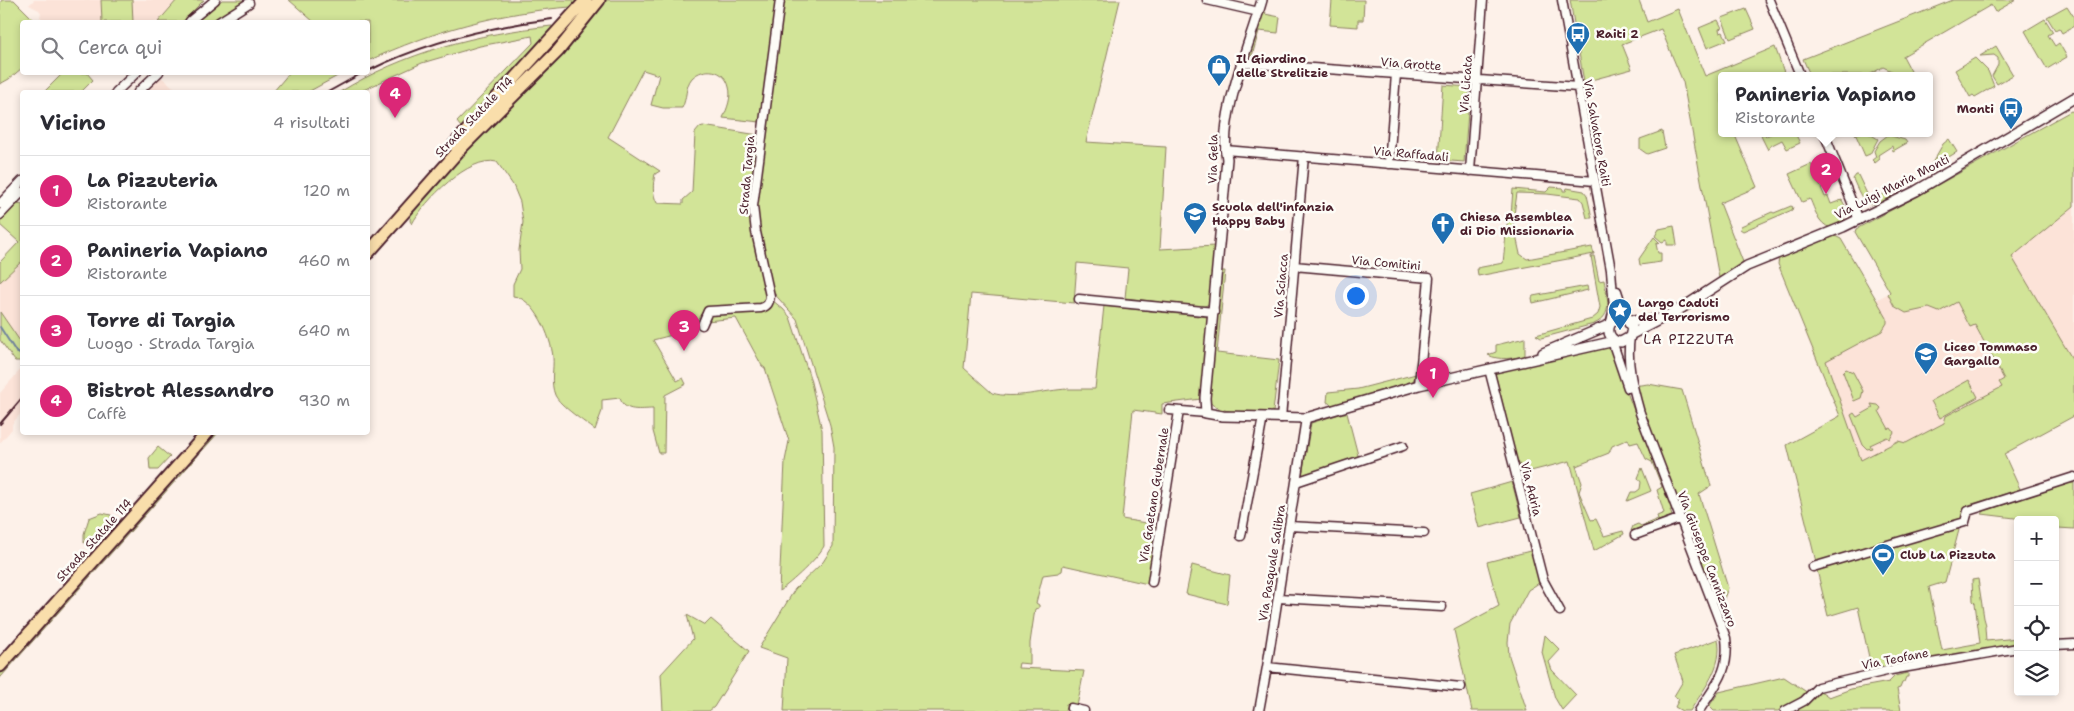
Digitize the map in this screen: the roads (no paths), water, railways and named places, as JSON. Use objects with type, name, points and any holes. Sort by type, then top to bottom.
[{"type":"main road","name":"Strada Statale 114","points":[[370,242],[586,0]]},
{"type":"main road","name":"Strada Statale 114","points":[[370,251],[461,148],[558,51],[599,0]]},
{"type":"main road","name":"Strada Statale 114","points":[[0,658],[197,435]]},
{"type":"main road","name":"Strada Statale 114","points":[[0,666],[205,435]]},
{"type":"street","points":[[191,20],[210,0]]},
{"type":"street","points":[[191,20],[215,0]]},
{"type":"street","name":"Strada Targia","points":[[702,324],[708,311],[761,308],[769,302],[770,296],[756,232],[753,206],[780,0]]},
{"type":"street","points":[[1207,0],[1259,12]]},
{"type":"street","name":"Via Gela","points":[[1206,413],[1205,398],[1228,159],[1225,150],[1227,120],[1262,0]]},
{"type":"street","name":"Via Licata","points":[[1470,171],[1484,0]]},
{"type":"street","name":"Via Salvatore Raiti","points":[[1562,0],[1611,270]]},
{"type":"street","points":[[1769,0],[1799,72]]},
{"type":"street","points":[[222,20],[250,3]]},
{"type":"street","name":"Via Grotte","points":[[1243,63],[1578,88]]},
{"type":"street","points":[[1389,164],[1396,74]]},
{"type":"street","points":[[118,90],[134,75]]},
{"type":"street","points":[[140,90],[156,75]]},
{"type":"street","name":"Via Luigi Maria Monti","points":[[1631,336],[1747,266],[1859,220],[1916,191],[2074,98]]},
{"type":"street","points":[[1826,137],[1859,220]]},
{"type":"street","name":"Via Raffadali","points":[[1225,150],[1595,181]]},
{"type":"street","name":"Via Sciacca","points":[[1281,418],[1304,156]]},
{"type":"street","points":[[0,215],[20,186]]},
{"type":"street","points":[[0,204],[20,193]]},
{"type":"street","name":"Via Comitini","points":[[1294,266],[1429,278],[1419,385]]},
{"type":"street","points":[[1611,270],[1627,319],[1632,325],[1629,355],[1631,382],[1640,413]]},
{"type":"street","points":[[1611,270],[1614,308],[1608,329],[1630,391],[1640,413]]},
{"type":"street","points":[[1079,299],[1214,312]]},
{"type":"street","points":[[1526,360],[1610,324],[1616,318],[1644,322],[1665,317]]},
{"type":"street","points":[[1169,410],[1263,417],[1306,418],[1419,385],[1489,368],[1566,353],[1613,340],[1625,341],[1631,336]]},
{"type":"street","name":"Via Adria","points":[[1489,368],[1543,580],[1560,611]]},
{"type":"street","name":"Via Gaetano Gubernale","points":[[1152,582],[1179,411]]},
{"type":"street","name":"Via Giuseppe Cannizzaro","points":[[1640,413],[1726,638],[1728,655],[1724,671],[1699,711]]},
{"type":"street","points":[[1241,536],[1263,417]]},
{"type":"street","name":"Via Pasquale Salibra","points":[[1258,711],[1267,667],[1306,418]]},
{"type":"street","points":[[1296,482],[1404,446]]},
{"type":"street","points":[[1813,567],[1965,522],[1968,511],[2074,477]]},
{"type":"street","points":[[1635,535],[1679,519]]},
{"type":"street","points":[[1289,526],[1424,533]]},
{"type":"street","points":[[1278,598],[1442,607]]},
{"type":"street","points":[[2059,645],[2074,644]]},
{"type":"street","name":"Via Teofane","points":[[1785,711],[1804,701],[1818,687],[1891,670],[2014,649]]},
{"type":"street","points":[[1267,667],[1461,686]]},
{"type":"street","points":[[1071,708],[1084,711]]},
{"type":"waterway","points":[[0,327],[16,352],[20,354]]},
{"type":"railway","points":[[370,70],[412,52],[457,37],[504,26],[552,19]]},
{"type":"railway","points":[[332,90],[359,75]]},
{"type":"railway","points":[[0,424],[20,400]]},
{"type":"place","name":"Raiti 2","points":[[1578,55]]},
{"type":"place","name":"Il Giardino delle Strelitzie","points":[[1219,87]]},
{"type":"place","name":"Bistrot Alessandro","points":[[395,118]]},
{"type":"place","name":"Monti","points":[[2011,130]]},
{"type":"place","name":"Panineria Vapiano","points":[[1826,194]]},
{"type":"place","name":"Scuola dell'infanzia Happy Baby","points":[[1195,235]]},
{"type":"place","name":"Chiesa Assemblea di Dio Missionaria","points":[[1443,245]]},
{"type":"place","name":"Largo Caduti del Terrorismo","points":[[1620,331]]},
{"type":"place","name":"Torre di Targia","points":[[684,351]]},
{"type":"place","name":"Liceo Tommaso Gargallo","points":[[1926,375]]},
{"type":"place","name":"La Pizzuteria","points":[[1433,398]]},
{"type":"place","name":"Club La Pizzuta","points":[[1883,576]]},
{"type":"district","name":"LA PIZZUTA","points":[[1689,339]]}]
